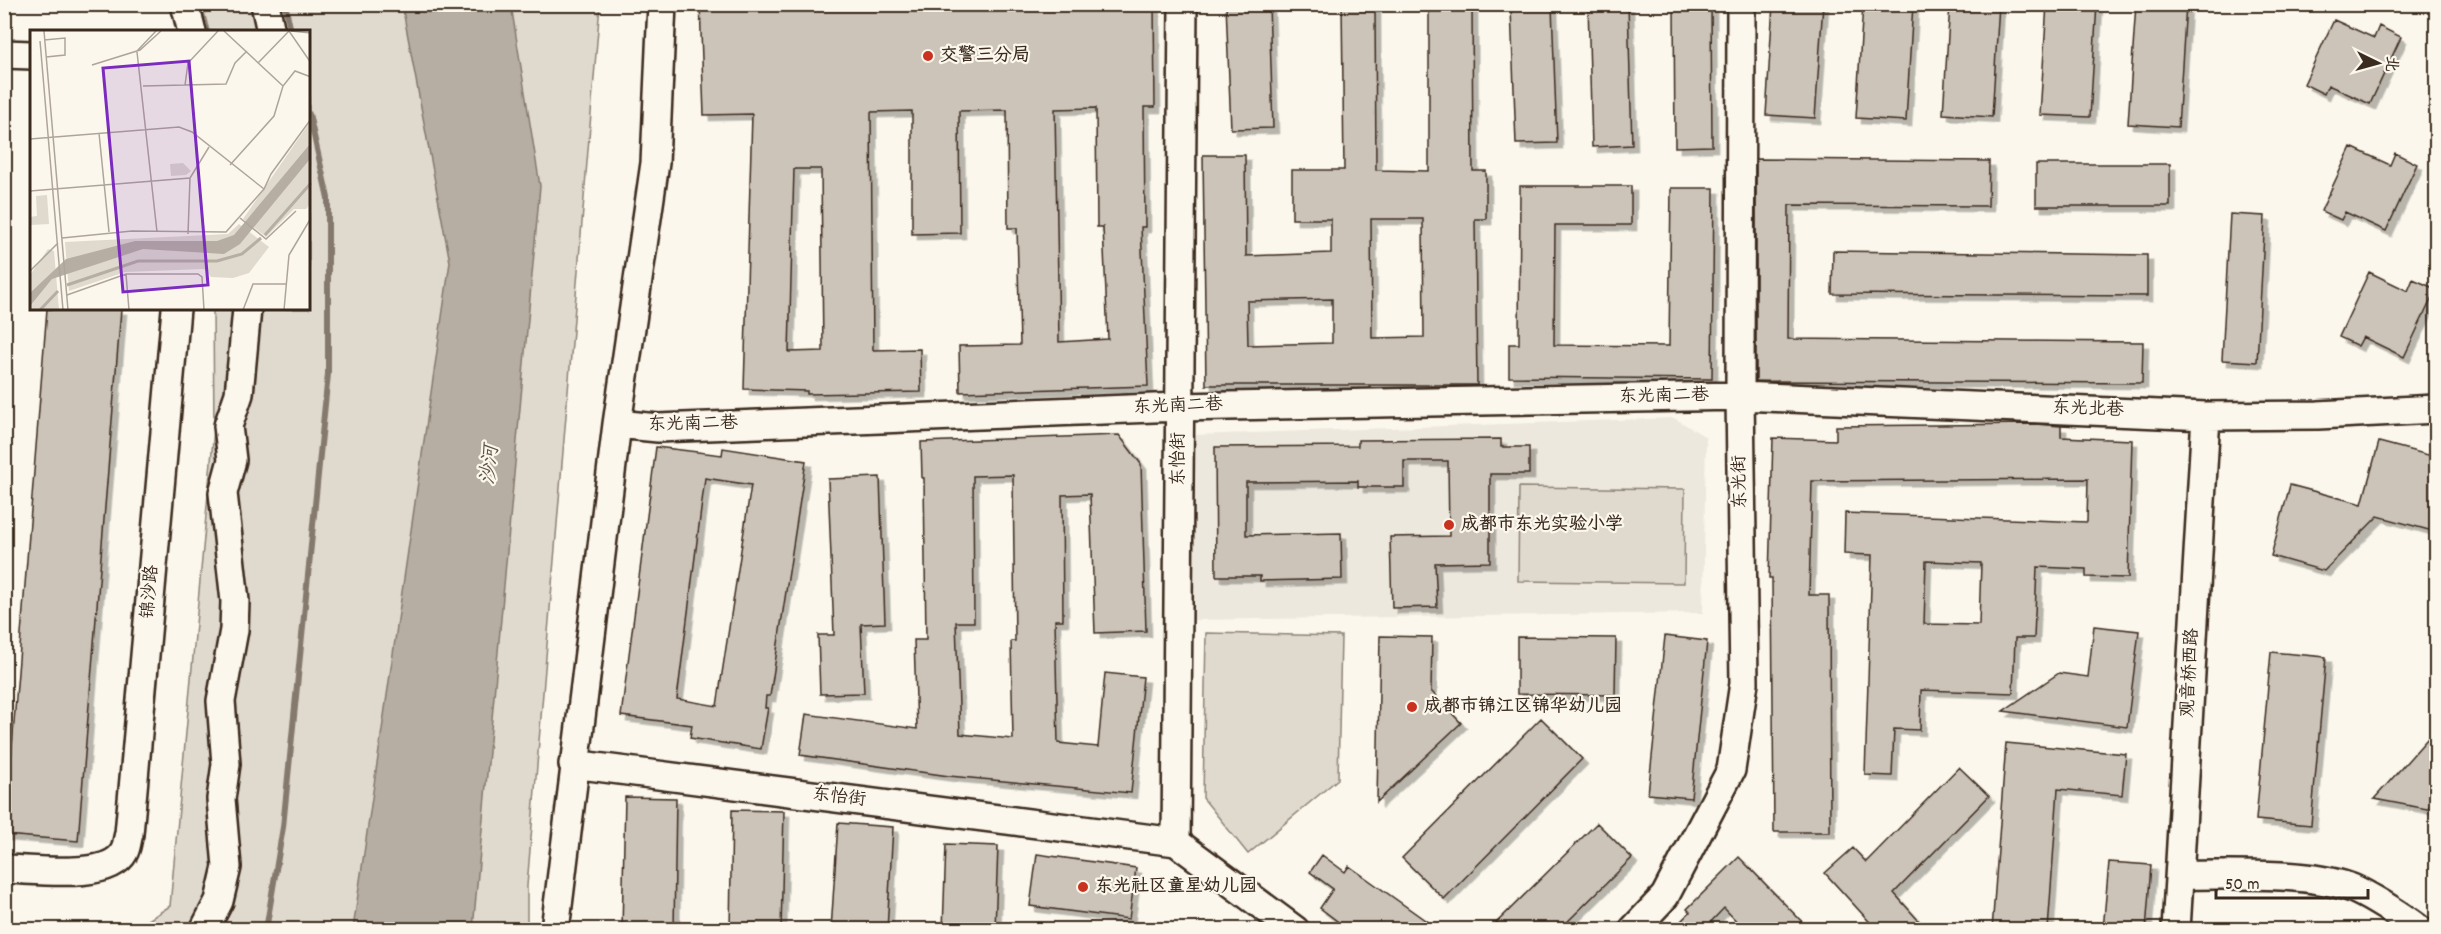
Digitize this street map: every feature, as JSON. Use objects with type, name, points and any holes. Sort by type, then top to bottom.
[{"type":"street","points":[[185,4],[192,30]]},
{"type":"street","points":[[265,4],[271,30]]},
{"type":"street","points":[[555,930],[573,764],[617,424],[655,163],[662,4]]},
{"type":"street","name":"东怡街","points":[[1176,842],[1183,4]]},
{"type":"street","name":"东光街","points":[[1633,930],[1665,896],[1731,770],[1744,683],[1740,396],[1741,4]]},
{"type":"street","points":[[4,54],[30,55]]},
{"type":"street","name":"锦沙路","points":[[4,869],[88,871],[106,866],[124,853],[129,834],[176,310]]},
{"type":"street","points":[[204,930],[219,901],[227,867],[221,799],[226,764],[221,701],[234,630],[235,601],[224,494],[232,460],[228,426],[239,394],[247,310]]},
{"type":"street","name":"东光南二巷","points":[[617,424],[658,428],[1179,407],[1740,396]]},
{"type":"street","name":"东光北巷","points":[[1740,396],[2206,416],[2318,415],[2436,409]]},
{"type":"street","name":"观音桥西路","points":[[2176,930],[2206,416]]},
{"type":"street","name":"东怡街","points":[[573,764],[1176,842],[1295,930]]},
{"type":"street","points":[[2180,875],[2288,878],[2350,887],[2420,930]]},
{"type":"shaded area","points":[[202,5],[600,5],[527,886],[527,929],[133,930],[170,906],[214,429],[213,310],[310,310],[310,30],[209,30]]},
{"type":"shaded area","name":"成都市东光实验小学","points":[[1674,418],[1706,437],[1703,613],[1193,620],[1194,435]]},
{"type":"shaded area","points":[[1519,487],[1685,489],[1684,583],[1518,581]]},
{"type":"shaded area","points":[[1206,633],[1341,636],[1338,779],[1248,854],[1203,798]]},
{"type":"water","name":"沙河","points":[[402,5],[511,5],[540,186],[473,929],[353,929],[450,262]]},
{"type":"building","points":[[700,4],[1154,4],[1155,107],[1144,107],[1145,227],[1141,227],[1148,386],[960,392],[959,346],[1020,345],[1017,228],[1008,228],[1007,110],[959,111],[960,233],[912,234],[912,111],[871,112],[873,350],[920,349],[921,392],[807,394],[807,391],[744,389],[752,114],[704,115]],"holes":[[[1096,108],[1097,227],[1103,227],[1108,339],[1059,342],[1055,109]],[[794,169],[821,169],[823,351],[789,352]]]},
{"type":"building","points":[[1226,4],[1269,4],[1273,128],[1231,129]]},
{"type":"building","points":[[1342,4],[1375,4],[1376,170],[1429,171],[1429,4],[1472,4],[1473,171],[1486,171],[1486,219],[1475,219],[1477,385],[1206,385],[1203,155],[1245,155],[1246,256],[1331,253],[1331,219],[1292,219],[1292,170],[1344,170]],"holes":[[[1371,219],[1423,219],[1424,337],[1372,338]],[[1332,299],[1332,343],[1248,345],[1247,301]]]},
{"type":"building","points":[[1588,4],[1628,4],[1632,145],[1592,147]]},
{"type":"building","points":[[1674,4],[1711,4],[1712,146],[1675,147]]},
{"type":"building","points":[[1773,4],[1823,4],[1815,118],[1766,115]]},
{"type":"building","points":[[1863,4],[1913,4],[1906,121],[1856,118]]},
{"type":"building","points":[[1950,4],[1999,4],[1992,117],[1943,114]]},
{"type":"building","points":[[2047,4],[2097,4],[2090,117],[2040,115]]},
{"type":"building","points":[[2136,4],[2186,4],[2178,127],[2128,124]]},
{"type":"building","points":[[1552,6],[1557,143],[1516,144],[1511,8]]},
{"type":"building","points":[[2334,20],[2374,38],[2379,26],[2401,37],[2370,104],[2328,85],[2324,94],[2304,84]]},
{"type":"building","points":[[2351,147],[2390,165],[2395,153],[2417,164],[2386,231],[2345,212],[2341,220],[2321,211]]},
{"type":"building","points":[[1756,159],[1989,161],[1988,206],[1789,205],[1788,339],[2143,342],[2142,383],[1756,381]]},
{"type":"building","points":[[2036,164],[2170,164],[2170,206],[2036,206]]},
{"type":"building","points":[[1520,186],[1631,186],[1631,225],[1555,225],[1554,345],[1669,346],[1671,188],[1714,188],[1712,379],[1509,377],[1509,344],[1519,344]]},
{"type":"building","points":[[2230,214],[2265,216],[2257,362],[2222,360]]},
{"type":"building","points":[[1833,251],[2147,255],[2147,296],[1832,294]]},
{"type":"building","points":[[2369,272],[2408,291],[2413,279],[2436,289],[2404,357],[2363,337],[2358,346],[2339,337]]},
{"type":"building","points":[[47,310],[121,310],[78,841],[5,835]]},
{"type":"building","points":[[2035,424],[2061,426],[2061,437],[2132,440],[2128,578],[2086,577],[2086,569],[2037,567],[2034,638],[2015,638],[2013,693],[1921,690],[1920,730],[1894,729],[1892,776],[1865,775],[1872,555],[1844,554],[1845,513],[2087,522],[2088,479],[1812,481],[1809,595],[1829,595],[1830,832],[1774,832],[1772,578],[1769,578],[1773,438],[1836,440],[1836,426]],"holes":[[[1926,561],[1981,563],[1979,625],[1924,624]]]},
{"type":"building","points":[[1119,435],[1141,464],[1146,631],[1095,633],[1090,494],[1062,495],[1063,620],[1055,620],[1058,743],[1098,747],[1105,673],[1143,677],[1131,793],[949,776],[800,755],[806,714],[917,729],[914,640],[926,640],[924,478],[922,478],[921,442]],"holes":[[[1013,475],[1015,641],[1011,641],[1013,739],[960,734],[956,622],[974,622],[973,476]]]},
{"type":"building","points":[[1501,439],[1501,447],[1529,447],[1529,474],[1490,474],[1490,562],[1435,563],[1437,607],[1392,608],[1390,537],[1449,536],[1448,461],[1404,461],[1404,487],[1358,487],[1358,481],[1246,482],[1246,535],[1341,533],[1342,579],[1260,581],[1260,576],[1216,576],[1215,447],[1358,446],[1358,440]]},
{"type":"building","points":[[2379,442],[2436,457],[2436,532],[2378,516],[2324,571],[2271,556],[2290,485],[2362,504]]},
{"type":"building","points":[[656,447],[722,455],[723,448],[806,461],[770,696],[766,696],[765,708],[768,708],[761,749],[690,738],[692,725],[621,716]],"holes":[[[705,478],[751,485],[717,706],[677,699]]]},
{"type":"building","points":[[880,477],[885,623],[861,624],[864,693],[820,694],[818,635],[834,635],[828,479]]},
{"type":"building","points":[[2094,626],[2139,631],[2127,727],[2003,711],[2059,673],[2088,677]]},
{"type":"building","name":"成都市锦江区锦华幼儿园","points":[[1380,636],[1432,637],[1431,691],[1461,723],[1377,802]]},
{"type":"building","points":[[1665,636],[1707,641],[1691,798],[1648,794]]},
{"type":"building","points":[[1517,637],[1616,638],[1615,695],[1517,694]]},
{"type":"building","points":[[2271,652],[2326,657],[2311,825],[2256,820]]},
{"type":"building","points":[[1541,718],[1582,759],[1444,899],[1402,858]]},
{"type":"building","points":[[2436,729],[2436,799],[2427,809],[2374,799]]},
{"type":"building","points":[[2006,743],[2126,754],[2122,795],[2058,789],[2048,930],[1992,930]]},
{"type":"building","points":[[1959,767],[1989,796],[1894,893],[1927,930],[1877,930],[1825,873],[1853,848],[1866,862]]},
{"type":"building","points":[[625,797],[676,798],[674,930],[622,930]]},
{"type":"building","points":[[732,810],[784,811],[781,930],[730,930]]},
{"type":"building","points":[[838,823],[893,827],[887,930],[831,930]]},
{"type":"building","points":[[1597,823],[1632,858],[1559,930],[1489,930]]},
{"type":"building","points":[[946,844],[998,846],[995,930],[943,930]]},
{"type":"building","name":"东光社区童星幼儿园","points":[[1037,854],[1136,868],[1129,919],[1030,906]]},
{"type":"building","points":[[1322,855],[1345,872],[1349,866],[1439,930],[1349,930],[1320,908],[1333,889],[1310,872]]},
{"type":"building","points":[[1739,857],[1810,930],[1745,930],[1724,908],[1703,930],[1672,930],[1690,912],[1687,909]]},
{"type":"building","points":[[2109,862],[2151,865],[2146,930],[2103,930]]},
{"type":"waterway","points":[[285,4],[291,30]]},
{"type":"waterway","points":[[266,930],[283,827],[328,374],[328,198],[310,118]]},
{"type":"place","name":"交警三分局","points":[[928,56]]},
{"type":"place","name":"成都市东光实验小学","points":[[1449,525]]},
{"type":"place","name":"成都市锦江区锦华幼儿园","points":[[1412,707]]},
{"type":"place","name":"东光社区童星幼儿园","points":[[1083,887]]}]
